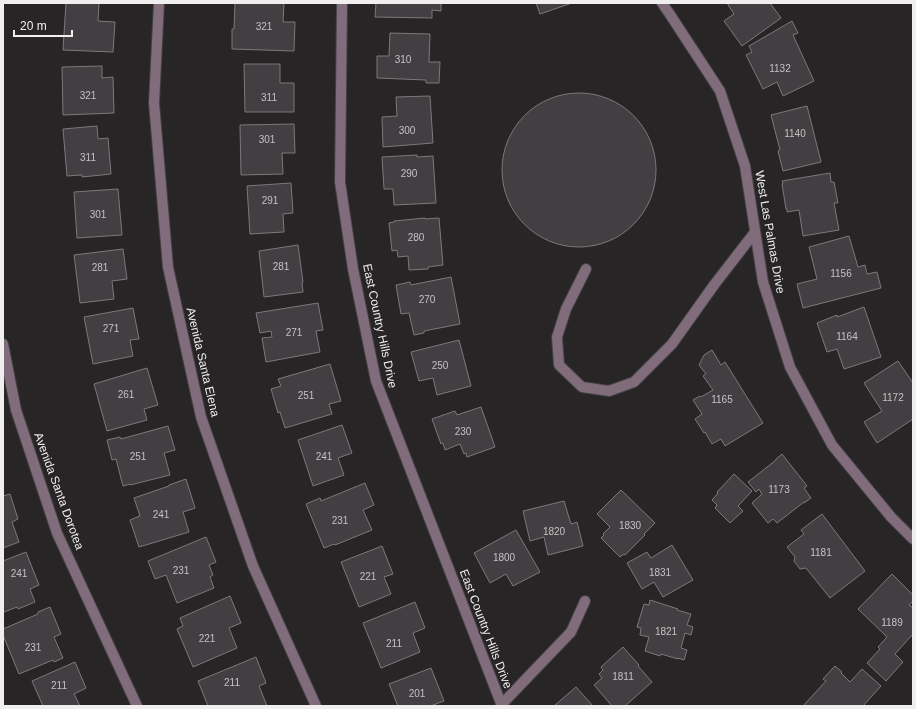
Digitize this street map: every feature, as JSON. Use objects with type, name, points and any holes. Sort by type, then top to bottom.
[{"type":"street","name":"Avenida Santa Elena","points":[[159,3],[154,103],[168,267],[201,416],[253,566],[316,706]]},
{"type":"street","name":"East Country Hills Drive","points":[[342,3],[340,182],[353,269],[376,381],[502,705]]},
{"type":"street","name":"West Las Palmas Drive","points":[[662,3],[720,91],[745,166],[763,282],[790,367],[832,445],[891,517],[913,539]]},
{"type":"street","points":[[586,269],[566,309],[557,337],[559,365],[582,387],[609,391],[634,382],[672,344],[714,285],[755,232]]},
{"type":"street","name":"Avenida Santa Dorotea","points":[[3,344],[16,410],[57,533],[137,706]]},
{"type":"street","points":[[502,705],[571,632],[585,601]]},
{"type":"building","points":[[66,3],[99,3],[98,21],[115,22],[113,52],[63,50]]},
{"type":"building","points":[[235,3],[284,3],[283,22],[295,22],[294,51],[232,49],[232,29],[234,29]]},
{"type":"building","points":[[376,3],[441,3],[441,11],[432,10],[432,18],[375,17]]},
{"type":"building","points":[[536,3],[572,3],[540,14]]},
{"type":"building","points":[[727,3],[770,3],[781,18],[742,46],[724,21],[734,14]]},
{"type":"building","points":[[792,21],[798,33],[793,35],[814,81],[783,96],[777,82],[763,89],[746,55],[752,52],[749,46]]},
{"type":"building","points":[[390,33],[430,34],[429,62],[440,62],[439,83],[426,83],[426,80],[377,78],[377,56],[389,56]]},
{"type":"building","points":[[244,64],[280,64],[280,83],[294,83],[294,112],[245,112]]},
{"type":"building","points":[[102,66],[102,78],[113,77],[114,113],[63,115],[62,67]]},
{"type":"building","points":[[579,93],[608,99],[622,106],[638,121],[643,127],[650,141],[656,170],[650,199],[643,213],[628,229],[622,234],[608,241],[579,247],[550,241],[536,234],[520,219],[515,213],[508,199],[502,170],[508,141],[515,127],[530,111],[536,106],[550,99]]},
{"type":"building","points":[[430,96],[433,143],[383,147],[382,117],[397,116],[396,97]]},
{"type":"building","points":[[807,106],[821,162],[783,171],[778,151],[780,150],[771,115]]},
{"type":"building","points":[[294,124],[295,153],[282,153],[283,174],[241,175],[240,125]]},
{"type":"building","points":[[97,126],[98,139],[108,138],[111,174],[82,177],[82,175],[67,176],[63,129]]},
{"type":"building","points":[[417,155],[417,157],[433,156],[436,203],[394,205],[393,189],[384,189],[382,157]]},
{"type":"building","points":[[830,173],[831,182],[834,182],[838,203],[834,203],[839,230],[803,236],[799,210],[787,212],[782,181]]},
{"type":"building","points":[[291,183],[293,213],[283,214],[284,232],[250,234],[247,186]]},
{"type":"building","points":[[118,189],[122,235],[77,238],[74,192]]},
{"type":"building","points":[[439,218],[443,265],[428,267],[428,269],[409,270],[408,256],[398,257],[397,250],[392,251],[389,223],[394,221]]},
{"type":"building","points":[[849,236],[858,267],[865,265],[867,274],[877,272],[881,288],[803,308],[797,284],[817,279],[809,247]]},
{"type":"building","points":[[298,245],[303,292],[264,297],[259,251]]},
{"type":"building","points":[[123,249],[127,279],[112,281],[114,299],[80,303],[74,255]]},
{"type":"building","points":[[451,277],[460,324],[424,331],[424,333],[414,335],[409,313],[401,314],[396,285],[410,282],[411,285]]},
{"type":"building","points":[[318,303],[323,330],[316,331],[320,352],[266,362],[262,338],[272,337],[271,331],[260,333],[256,313]]},
{"type":"building","points":[[864,307],[881,357],[844,369],[837,349],[827,352],[817,323]]},
{"type":"building","points":[[133,308],[139,339],[130,340],[133,356],[93,364],[84,317]]},
{"type":"building","points":[[459,340],[471,386],[437,395],[433,378],[419,381],[411,352]]},
{"type":"building","points":[[712,350],[721,365],[725,362],[763,423],[725,446],[721,439],[712,444],[695,419],[702,414],[693,400],[713,390],[703,376],[706,374],[699,365],[704,355]]},
{"type":"building","points":[[898,361],[913,383],[913,419],[877,443],[864,422],[882,411],[864,383]]},
{"type":"building","points":[[330,364],[341,401],[329,404],[332,414],[285,428],[280,412],[278,413],[271,389],[281,386],[278,379]]},
{"type":"building","points":[[147,368],[158,405],[144,409],[147,420],[107,431],[94,384]]},
{"type":"building","points":[[481,407],[495,447],[467,457],[466,453],[464,454],[460,444],[445,450],[443,443],[441,444],[432,419],[455,411],[457,415]]},
{"type":"building","points":[[342,425],[352,453],[338,458],[344,475],[313,486],[298,440]]},
{"type":"building","points":[[168,426],[175,450],[164,453],[170,475],[123,486],[116,459],[112,460],[107,440],[120,437],[121,439]]},
{"type":"building","points":[[782,454],[807,486],[804,488],[811,498],[777,523],[773,519],[768,523],[752,503],[762,494],[759,489],[756,492],[748,482]]},
{"type":"building","points":[[734,474],[752,491],[738,506],[743,511],[730,523],[715,508],[717,505],[712,500],[718,493],[717,492]]},
{"type":"building","points":[[186,479],[195,508],[183,512],[189,532],[139,547],[130,520],[140,516],[134,498]]},
{"type":"building","points":[[365,483],[374,505],[363,510],[372,530],[324,548],[306,504],[320,498],[321,501]]},
{"type":"building","points":[[621,490],[655,523],[625,555],[624,554],[620,557],[601,538],[610,527],[597,514]]},
{"type":"building","points":[[10,494],[18,519],[12,522],[19,542],[3,548],[3,496]]},
{"type":"building","points":[[564,501],[571,524],[577,522],[583,546],[548,555],[544,537],[530,541],[523,511]]},
{"type":"building","points":[[822,514],[865,571],[830,598],[806,568],[800,569],[794,561],[795,557],[787,547],[804,534],[801,530]]},
{"type":"building","points":[[516,530],[540,572],[513,586],[506,574],[490,583],[474,553]]},
{"type":"building","points":[[206,537],[216,562],[209,565],[213,575],[210,577],[214,588],[177,603],[166,575],[155,579],[148,561]]},
{"type":"building","points":[[672,545],[693,580],[663,597],[654,582],[642,589],[627,563],[647,552],[651,558]]},
{"type":"building","points":[[382,546],[393,574],[384,577],[391,594],[359,607],[341,562]]},
{"type":"building","points":[[26,552],[39,585],[30,589],[35,602],[18,609],[17,607],[4,612],[3,561]]},
{"type":"building","points":[[892,574],[913,595],[913,601],[909,605],[913,608],[913,634],[895,654],[903,662],[886,681],[867,663],[880,649],[878,647],[887,637],[858,609]]},
{"type":"building","points":[[230,596],[241,623],[229,628],[237,648],[193,667],[177,629],[183,626],[180,618]]},
{"type":"building","points":[[650,600],[691,614],[687,625],[693,627],[691,635],[685,633],[681,648],[687,650],[684,660],[661,654],[660,656],[645,651],[649,637],[640,635],[641,628],[637,627],[644,604],[649,605]]},
{"type":"building","points":[[415,602],[425,628],[413,633],[420,652],[381,668],[363,623]]},
{"type":"building","points":[[50,607],[61,634],[54,637],[63,658],[54,662],[53,660],[19,674],[3,635],[3,629],[38,614],[38,612]]},
{"type":"building","points":[[623,647],[652,682],[625,706],[612,706],[594,685],[602,678],[599,674],[603,670],[601,667]]},
{"type":"building","points":[[256,657],[266,683],[259,686],[267,706],[208,706],[198,681]]},
{"type":"building","points":[[75,662],[86,688],[74,694],[80,706],[43,706],[32,681]]},
{"type":"building","points":[[835,666],[850,682],[862,669],[881,686],[863,706],[803,706],[826,681],[823,679]]},
{"type":"building","points":[[431,668],[444,701],[433,705],[434,706],[398,706],[389,684]]},
{"type":"building","points":[[576,687],[593,706],[554,706]]}]
